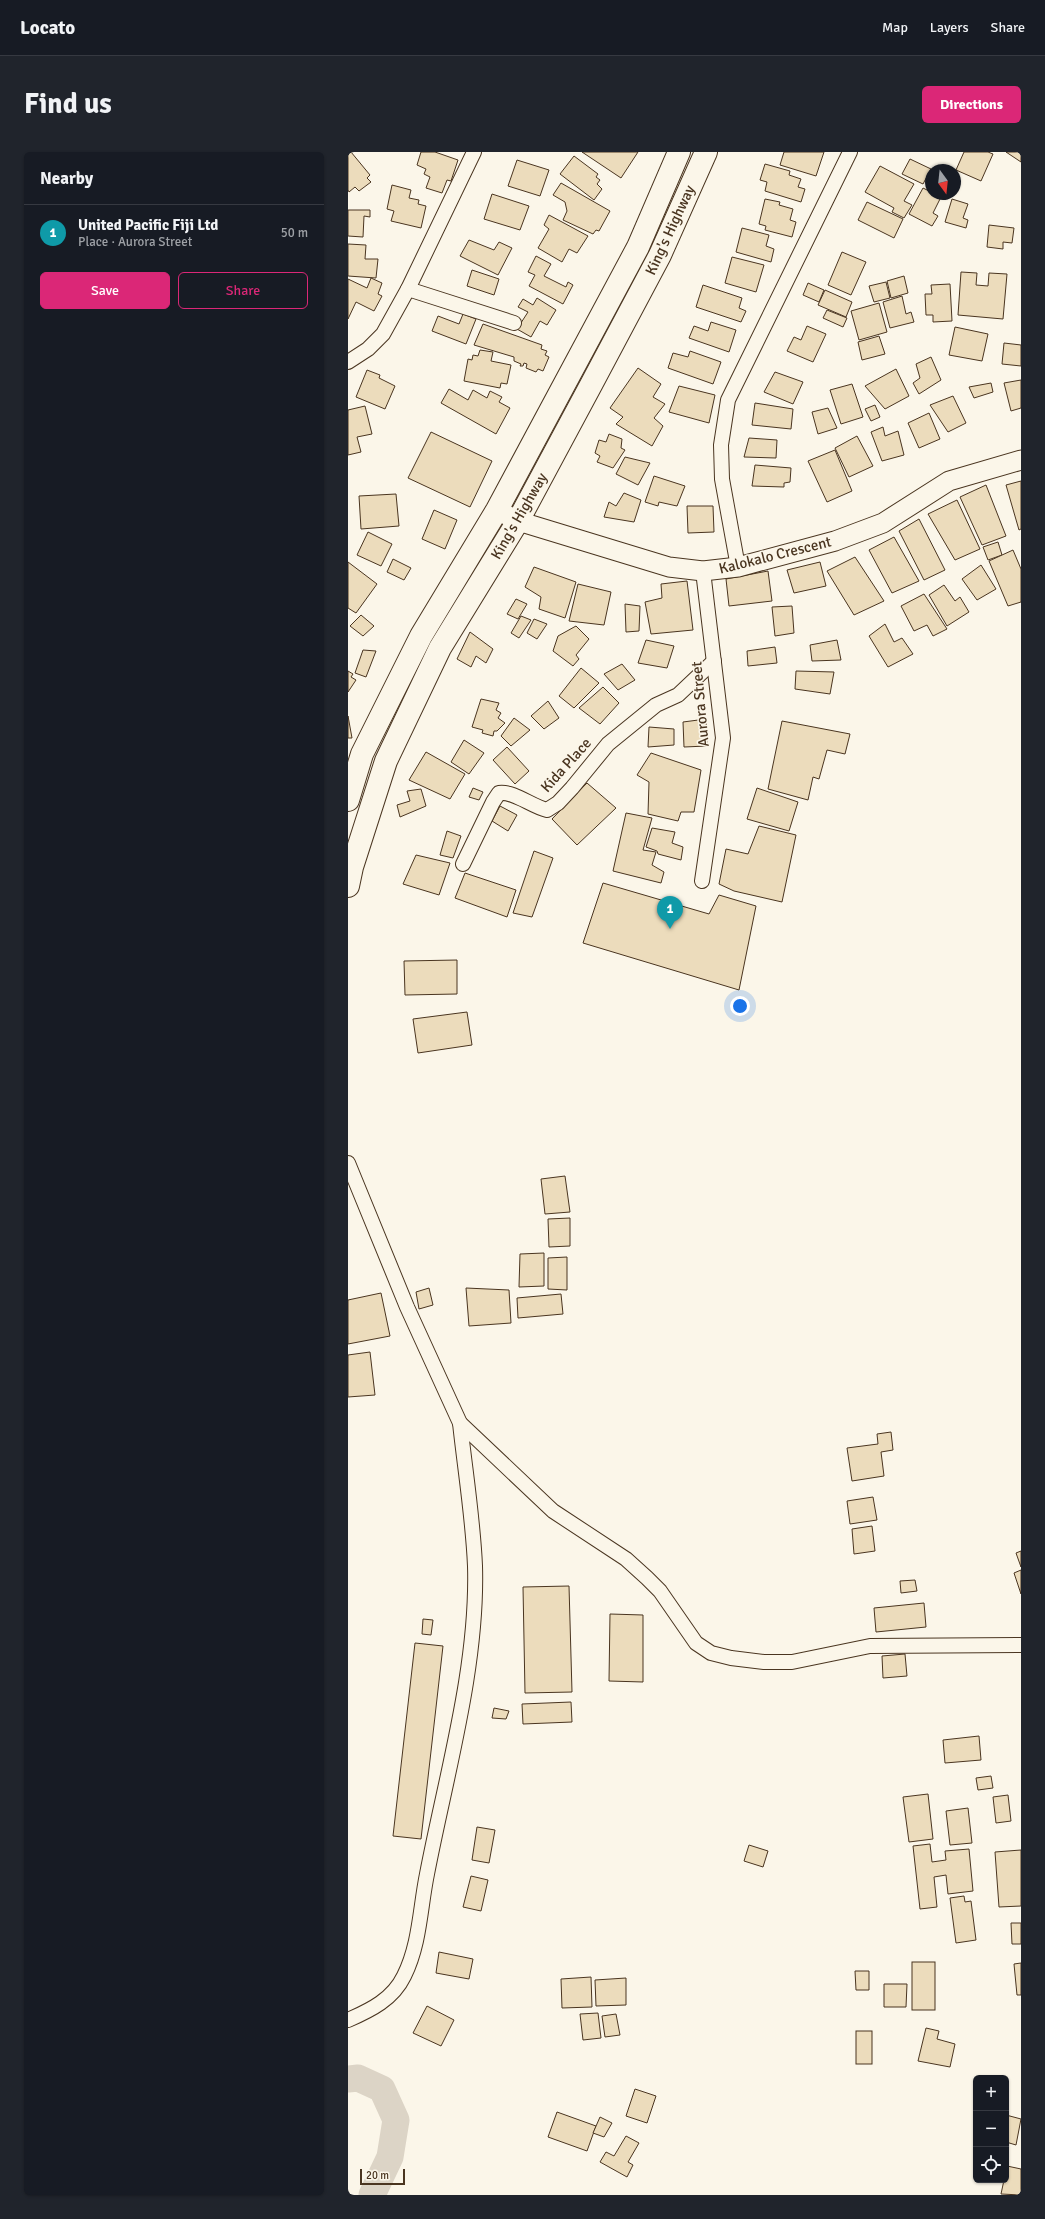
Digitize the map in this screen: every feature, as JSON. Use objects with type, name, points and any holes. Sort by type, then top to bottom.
[{"type":"highway","name":"King's Highway","points":[[348,800],[362,754],[421,636],[497,510],[638,246],[679,152]]},
{"type":"highway","name":"King's Highway","points":[[348,886],[352,867],[390,754],[440,648],[518,521],[660,255],[706,152]]},
{"type":"street","points":[[348,362],[368,349],[383,334],[408,289],[474,152]]},
{"type":"street","points":[[738,567],[722,479],[721,445],[728,400],[850,152]]},
{"type":"street","points":[[408,289],[514,323]]},
{"type":"street","name":"Kalokalo Crescent","points":[[497,510],[518,521],[669,567],[703,571],[738,567],[835,541],[883,523],[949,481],[1021,460]]},
{"type":"street","name":"Aurora Street","points":[[702,881],[723,738],[703,571]]},
{"type":"street","name":"Kida Place","points":[[463,864],[493,802],[499,793],[508,792],[534,807],[547,810],[558,803],[572,788],[608,744],[656,705],[678,695],[714,662]]},
{"type":"street","points":[[348,1163],[407,1308],[460,1423],[475,1566],[473,1623],[460,1711],[427,1875],[417,1941],[404,1975],[394,1992],[371,2010],[348,2020]]},
{"type":"street","points":[[460,1423],[553,1511],[626,1559],[648,1578],[660,1590],[696,1643],[711,1653],[738,1659],[792,1662],[870,1646],[1021,1646]]},
{"type":"building","points":[[348,152],[351,152],[370,175],[367,178],[371,182],[359,191],[355,187],[349,192],[348,190]]},
{"type":"building","points":[[421,152],[435,152],[458,160],[451,181],[447,180],[442,193],[426,188],[430,177],[424,174],[426,169],[417,165]]},
{"type":"building","points":[[582,152],[638,152],[621,178]]},
{"type":"building","points":[[784,152],[824,152],[816,176],[780,165]]},
{"type":"building","points":[[964,152],[988,152],[993,154],[981,181],[961,172],[961,164],[959,164]]},
{"type":"building","points":[[1006,152],[1021,152],[1021,162]]},
{"type":"building","points":[[574,156],[598,174],[596,177],[600,180],[597,184],[602,189],[594,200],[560,174]]},
{"type":"building","points":[[910,159],[925,166],[925,180],[923,184],[902,174]]},
{"type":"building","points":[[517,160],[549,170],[540,196],[508,186]]},
{"type":"building","points":[[765,164],[790,171],[789,175],[801,179],[798,187],[805,189],[801,202],[765,191],[767,182],[760,180]]},
{"type":"building","points":[[880,166],[914,184],[904,201],[912,205],[904,218],[892,212],[894,208],[865,192]]},
{"type":"building","points":[[561,183],[610,211],[599,231],[596,230],[593,234],[563,220],[567,211],[565,202],[553,195]]},
{"type":"building","points":[[392,185],[411,190],[409,198],[419,200],[418,204],[426,206],[421,228],[391,221],[394,211],[387,209]]},
{"type":"building","points":[[923,188],[925,189],[925,200],[940,200],[933,213],[938,216],[932,226],[909,214]]},
{"type":"building","points":[[492,194],[529,206],[520,230],[484,219]]},
{"type":"building","points":[[765,199],[780,202],[779,205],[793,209],[790,220],[796,222],[792,237],[765,230],[766,226],[759,224]]},
{"type":"building","points":[[952,200],[968,204],[963,218],[968,220],[966,228],[945,222]]},
{"type":"building","points":[[867,202],[903,219],[894,238],[858,220]]},
{"type":"building","points":[[348,210],[370,210],[370,217],[364,216],[363,237],[348,236]]},
{"type":"building","points":[[549,215],[588,236],[577,253],[569,249],[562,262],[538,248],[549,229],[544,225]]},
{"type":"building","points":[[989,225],[1014,228],[1012,243],[1003,242],[1003,249],[987,247]]},
{"type":"building","points":[[742,228],[769,235],[766,246],[774,249],[771,262],[736,252]]},
{"type":"building","points":[[469,240],[494,250],[499,242],[512,248],[498,275],[460,256]]},
{"type":"building","points":[[348,244],[366,245],[365,259],[378,259],[376,278],[348,276]]},
{"type":"building","points":[[842,252],[866,262],[851,295],[828,285]]},
{"type":"building","points":[[536,256],[551,264],[544,276],[566,287],[568,282],[573,285],[563,304],[529,286],[535,275],[528,272]]},
{"type":"building","points":[[732,257],[764,265],[756,292],[725,283]]},
{"type":"building","points":[[472,270],[499,279],[494,295],[467,286]]},
{"type":"building","points":[[961,272],[977,273],[976,285],[988,286],[989,273],[1007,274],[1003,319],[958,315]]},
{"type":"building","points":[[904,276],[908,293],[891,298],[887,281]]},
{"type":"building","points":[[371,278],[382,283],[378,294],[382,296],[374,311],[356,302],[348,319],[348,279],[367,288]]},
{"type":"building","points":[[886,282],[890,298],[874,302],[869,286]]},
{"type":"building","points":[[808,283],[824,290],[819,302],[803,295]]},
{"type":"building","points":[[950,284],[952,321],[933,322],[933,315],[926,315],[925,294],[932,294],[931,285]]},
{"type":"building","points":[[703,285],[742,298],[739,308],[746,311],[741,322],[696,307]]},
{"type":"building","points":[[825,290],[852,302],[846,317],[818,305]]},
{"type":"building","points":[[902,296],[906,314],[911,312],[914,322],[890,328],[883,302]]},
{"type":"building","points":[[537,298],[556,310],[547,325],[540,321],[531,337],[517,329],[528,312],[518,307],[523,299],[533,305]]},
{"type":"building","points":[[879,303],[887,332],[859,340],[851,311]]},
{"type":"building","points":[[827,310],[847,318],[843,327],[823,318]]},
{"type":"building","points":[[463,314],[476,319],[466,344],[432,331],[438,316],[459,324]]},
{"type":"building","points":[[711,322],[736,330],[729,352],[689,338],[694,326],[708,331]]},
{"type":"building","points":[[483,324],[542,345],[541,349],[547,351],[545,355],[549,357],[543,371],[538,369],[536,372],[526,368],[527,364],[524,363],[523,366],[520,366],[521,364],[514,361],[514,357],[474,345]]},
{"type":"building","points":[[807,326],[826,334],[813,362],[787,351],[794,337],[801,340]]},
{"type":"building","points":[[955,327],[988,334],[982,361],[949,355]]},
{"type":"building","points":[[879,336],[885,354],[862,360],[858,342]]},
{"type":"building","points":[[1004,343],[1021,345],[1021,366],[1002,364]]},
{"type":"building","points":[[480,350],[493,352],[491,361],[511,365],[507,384],[501,383],[500,388],[464,381],[468,359],[472,360],[473,355],[478,356]]},
{"type":"building","points":[[690,351],[721,362],[713,384],[668,368],[673,353],[688,357]]},
{"type":"building","points":[[931,357],[941,380],[919,394],[913,383],[920,378],[916,364]]},
{"type":"building","points":[[638,368],[661,384],[653,397],[665,404],[654,418],[663,426],[652,446],[616,424],[623,417],[610,408]]},
{"type":"building","points":[[896,369],[909,396],[885,409],[865,386]]},
{"type":"building","points":[[367,370],[380,375],[379,378],[395,386],[385,409],[356,397]]},
{"type":"building","points":[[775,372],[803,382],[793,404],[764,392]]},
{"type":"building","points":[[1021,380],[1021,408],[1011,411],[1004,383]]},
{"type":"building","points":[[991,383],[993,392],[974,398],[969,387]]},
{"type":"building","points":[[852,384],[863,417],[841,424],[830,390]]},
{"type":"building","points":[[679,386],[715,395],[709,423],[669,412]]},
{"type":"building","points":[[449,389],[468,400],[473,390],[487,398],[490,391],[502,397],[499,402],[510,408],[496,434],[441,403]]},
{"type":"building","points":[[953,396],[966,423],[948,432],[930,405]]},
{"type":"building","points":[[755,403],[793,409],[791,429],[752,425]]},
{"type":"building","points":[[875,405],[880,417],[871,421],[865,409]]},
{"type":"building","points":[[365,406],[372,434],[357,437],[361,452],[348,455],[348,410]]},
{"type":"building","points":[[828,408],[837,428],[818,434],[812,412]]},
{"type":"building","points":[[929,413],[940,439],[919,448],[908,423]]},
{"type":"building","points":[[883,427],[885,436],[898,431],[904,455],[882,461],[871,432]]},
{"type":"building","points":[[431,432],[492,461],[470,507],[408,478]]},
{"type":"building","points":[[609,434],[622,439],[621,448],[625,450],[613,468],[597,462],[600,456],[595,453],[599,440],[606,442]]},
{"type":"building","points":[[857,436],[873,466],[849,477],[835,448]]},
{"type":"building","points":[[749,438],[777,440],[776,458],[744,457]]},
{"type":"building","points":[[835,450],[852,491],[827,502],[808,461]]},
{"type":"building","points":[[625,457],[650,463],[638,485],[616,474]]},
{"type":"building","points":[[755,465],[791,468],[790,482],[784,483],[784,487],[752,486]]},
{"type":"building","points":[[654,476],[685,486],[677,506],[659,502],[658,506],[645,502]]},
{"type":"building","points":[[1021,481],[1021,529],[1019,530],[1006,485]]},
{"type":"building","points":[[986,485],[1006,536],[982,545],[960,497]]},
{"type":"building","points":[[624,493],[641,500],[634,522],[604,517],[609,502],[616,506]]},
{"type":"building","points":[[396,494],[399,526],[361,529],[359,496]]},
{"type":"building","points":[[957,500],[980,549],[955,560],[928,514]]},
{"type":"building","points":[[687,506],[713,506],[714,532],[688,533]]},
{"type":"building","points":[[434,510],[457,520],[445,549],[422,539]]},
{"type":"building","points":[[919,519],[945,570],[924,580],[899,531]]},
{"type":"building","points":[[368,532],[392,544],[381,566],[357,555]]},
{"type":"building","points":[[894,537],[919,581],[892,593],[869,550]]},
{"type":"building","points":[[998,542],[1002,555],[988,560],[983,547]]},
{"type":"building","points":[[1013,550],[1021,569],[1021,602],[1008,606],[989,561]]},
{"type":"building","points":[[855,557],[884,601],[854,615],[827,571]]},
{"type":"building","points":[[393,559],[411,568],[404,580],[387,572]]},
{"type":"building","points":[[348,562],[377,584],[356,613],[348,608]]},
{"type":"building","points":[[820,562],[826,586],[794,593],[787,570]]},
{"type":"building","points":[[981,565],[996,589],[977,600],[962,579]]},
{"type":"building","points":[[534,567],[576,582],[565,618],[539,609],[541,597],[525,587]]},
{"type":"building","points":[[768,571],[772,601],[729,606],[726,579]]},
{"type":"building","points":[[687,581],[693,630],[651,634],[645,602],[662,598],[661,584]]},
{"type":"building","points":[[578,584],[611,592],[604,625],[569,621]]},
{"type":"building","points":[[944,585],[955,601],[960,597],[969,612],[947,626],[929,595]]},
{"type":"building","points":[[924,594],[947,629],[933,636],[927,625],[914,631],[901,606]]},
{"type":"building","points":[[516,599],[527,604],[518,619],[507,614]]},
{"type":"building","points":[[625,604],[640,606],[639,631],[626,632]]},
{"type":"building","points":[[792,606],[794,633],[775,636],[772,607]]},
{"type":"building","points":[[361,615],[374,626],[363,636],[350,626]]},
{"type":"building","points":[[521,616],[531,620],[519,638],[511,633]]},
{"type":"building","points":[[534,619],[547,624],[537,639],[527,633]]},
{"type":"building","points":[[885,624],[894,642],[902,638],[913,654],[888,667],[869,636]]},
{"type":"building","points":[[576,626],[589,639],[576,655],[579,659],[573,666],[553,651],[558,636]]},
{"type":"building","points":[[470,632],[493,649],[486,663],[476,656],[471,667],[457,659]]},
{"type":"building","points":[[646,640],[674,646],[667,668],[638,663]]},
{"type":"building","points":[[837,640],[841,660],[812,661],[810,645]]},
{"type":"building","points":[[775,647],[777,663],[748,666],[747,651]]},
{"type":"building","points":[[363,650],[376,651],[366,677],[355,673]]},
{"type":"building","points":[[622,664],[635,680],[618,690],[604,674]]},
{"type":"building","points":[[581,668],[599,683],[574,708],[559,696]]},
{"type":"building","points":[[348,671],[353,674],[351,677],[356,680],[348,692]]},
{"type":"building","points":[[796,671],[834,672],[830,694],[795,689]]},
{"type":"building","points":[[603,687],[619,703],[600,724],[579,708]]},
{"type":"building","points":[[481,699],[499,703],[496,710],[501,713],[498,718],[505,723],[497,731],[494,731],[493,736],[482,733],[483,730],[472,727]]},
{"type":"building","points":[[548,701],[559,718],[544,729],[531,716]]},
{"type":"building","points":[[348,716],[352,738],[348,738]]},
{"type":"building","points":[[514,718],[530,730],[511,746],[501,736]]},
{"type":"building","points":[[706,719],[707,746],[684,747],[683,722]]},
{"type":"building","points":[[782,721],[850,734],[845,754],[827,750],[819,779],[813,777],[808,800],[768,789]]},
{"type":"building","points":[[649,727],[674,729],[674,745],[648,747]]},
{"type":"building","points":[[464,740],[484,753],[469,774],[451,762]]},
{"type":"building","points":[[507,747],[529,771],[515,784],[493,760]]},
{"type":"building","points":[[426,752],[465,774],[450,799],[409,780]]},
{"type":"building","points":[[651,753],[701,770],[694,812],[681,812],[678,821],[648,814],[649,782],[637,775]]},
{"type":"building","points":[[587,783],[616,808],[577,845],[552,819]]},
{"type":"building","points":[[473,788],[483,792],[479,800],[469,797]]},
{"type":"building","points":[[757,788],[798,802],[789,831],[747,819]]},
{"type":"building","points":[[421,789],[426,806],[400,817],[397,805],[410,801],[407,791]]},
{"type":"building","points":[[500,806],[517,815],[508,831],[492,821]]},
{"type":"building","points":[[626,813],[652,818],[643,850],[656,852],[652,865],[664,872],[661,883],[613,871]]},
{"type":"building","points":[[759,826],[796,835],[782,902],[734,891],[719,884],[726,849],[748,854]]},
{"type":"building","points":[[652,828],[675,832],[672,843],[683,847],[681,860],[658,854],[657,851],[646,847]]},
{"type":"building","points":[[447,831],[461,836],[453,858],[440,855]]},
{"type":"building","points":[[534,851],[553,858],[532,917],[513,913]]},
{"type":"building","points":[[416,855],[450,863],[439,895],[403,884]]},
{"type":"building","points":[[465,873],[516,890],[507,917],[455,898]]},
{"type":"building","points":[[603,883],[709,914],[719,895],[756,906],[739,990],[583,943]]},
{"type":"building","points":[[457,960],[457,994],[405,995],[404,961]]},
{"type":"building","points":[[467,1012],[472,1045],[418,1053],[413,1019]]},
{"type":"building","points":[[565,1176],[570,1212],[545,1214],[541,1179]]},
{"type":"building","points":[[570,1218],[570,1246],[549,1247],[548,1219]]},
{"type":"building","points":[[544,1253],[544,1286],[519,1287],[520,1254]]},
{"type":"building","points":[[567,1257],[567,1290],[548,1289],[548,1258]]},
{"type":"building","points":[[429,1288],[433,1305],[419,1309],[416,1292]]},
{"type":"building","points":[[466,1288],[509,1290],[511,1323],[469,1326]]},
{"type":"building","points":[[381,1293],[390,1336],[348,1344],[348,1300]]},
{"type":"building","points":[[561,1294],[563,1314],[518,1318],[517,1298]]},
{"type":"building","points":[[370,1352],[375,1395],[348,1397],[348,1355]]},
{"type":"building","points":[[891,1432],[893,1450],[881,1452],[884,1476],[852,1481],[847,1448],[878,1444],[877,1434]]},
{"type":"building","points":[[873,1497],[877,1520],[850,1524],[847,1501]]},
{"type":"building","points":[[872,1526],[875,1551],[854,1554],[852,1529]]},
{"type":"building","points":[[1021,1551],[1021,1567],[1016,1553]]},
{"type":"building","points":[[1021,1570],[1021,1594],[1014,1573]]},
{"type":"building","points":[[915,1580],[917,1591],[901,1593],[900,1581]]},
{"type":"building","points":[[569,1586],[572,1692],[525,1693],[523,1587]]},
{"type":"building","points":[[924,1603],[926,1627],[876,1632],[874,1608]]},
{"type":"building","points":[[610,1614],[643,1615],[643,1682],[609,1681]]},
{"type":"building","points":[[423,1619],[433,1620],[431,1635],[422,1634]]},
{"type":"building","points":[[415,1643],[443,1646],[421,1839],[393,1836]]},
{"type":"building","points":[[905,1654],[907,1676],[883,1678],[882,1656]]},
{"type":"building","points":[[571,1702],[572,1722],[523,1724],[522,1704]]},
{"type":"building","points":[[494,1708],[509,1711],[506,1719],[492,1718]]},
{"type":"building","points":[[979,1736],[981,1760],[945,1763],[943,1740]]},
{"type":"building","points":[[991,1776],[993,1788],[978,1790],[976,1778]]},
{"type":"building","points":[[928,1794],[933,1839],[909,1842],[903,1797]]},
{"type":"building","points":[[1008,1795],[1011,1821],[996,1823],[993,1797]]},
{"type":"building","points":[[968,1808],[972,1843],[950,1845],[946,1811]]},
{"type":"building","points":[[477,1827],[495,1830],[489,1863],[472,1860]]},
{"type":"building","points":[[930,1844],[932,1862],[946,1860],[945,1851],[969,1849],[973,1891],[948,1894],[946,1875],[934,1877],[937,1907],[920,1909],[913,1846]]},
{"type":"building","points":[[749,1845],[768,1851],[763,1867],[744,1861]]},
{"type":"building","points":[[1021,1850],[1021,1906],[999,1907],[995,1852]]},
{"type":"building","points":[[471,1876],[488,1880],[481,1911],[463,1907]]},
{"type":"building","points":[[964,1896],[965,1902],[971,1901],[976,1940],[956,1943],[950,1898]]},
{"type":"building","points":[[1011,1923],[1021,1923],[1021,1944],[1012,1944]]},
{"type":"building","points":[[439,1952],[473,1959],[469,1979],[436,1973]]},
{"type":"building","points":[[912,1962],[935,1962],[935,2010],[912,2010]]},
{"type":"building","points":[[1021,1963],[1021,1995],[1017,1995],[1014,1964]]},
{"type":"building","points":[[855,1971],[869,1971],[869,1990],[856,1990]]},
{"type":"building","points":[[591,1977],[592,2007],[562,2008],[561,1979]]},
{"type":"building","points":[[626,1978],[626,2005],[596,2006],[595,1980]]},
{"type":"building","points":[[884,1984],[907,1984],[906,2007],[884,2007]]},
{"type":"building","points":[[427,2006],[454,2020],[441,2046],[413,2033]]},
{"type":"building","points":[[598,2013],[601,2038],[583,2040],[580,2014]]},
{"type":"building","points":[[616,2014],[620,2035],[605,2037],[602,2016]]},
{"type":"building","points":[[926,2028],[939,2031],[937,2039],[955,2044],[950,2067],[918,2061]]},
{"type":"building","points":[[856,2031],[872,2031],[872,2064],[856,2064]]},
{"type":"building","points":[[635,2089],[656,2096],[647,2123],[626,2116]]},
{"type":"building","points":[[557,2112],[596,2126],[587,2151],[548,2137]]},
{"type":"building","points":[[1009,2116],[1021,2119],[1016,2145],[1009,2143]]},
{"type":"building","points":[[600,2117],[612,2123],[604,2137],[593,2133]]},
{"type":"building","points":[[626,2136],[639,2143],[628,2162],[633,2165],[627,2177],[600,2162],[606,2152],[614,2156]]},
{"type":"building","points":[[1009,2166],[1021,2169],[1021,2195],[1001,2194],[1003,2183],[1009,2183]]},
{"type":"waterway","points":[[348,2079],[358,2078],[382,2089],[396,2120],[390,2157],[372,2195]]},
{"type":"place","name":"United Pacific Fiji Ltd","points":[[670,929]]}]
